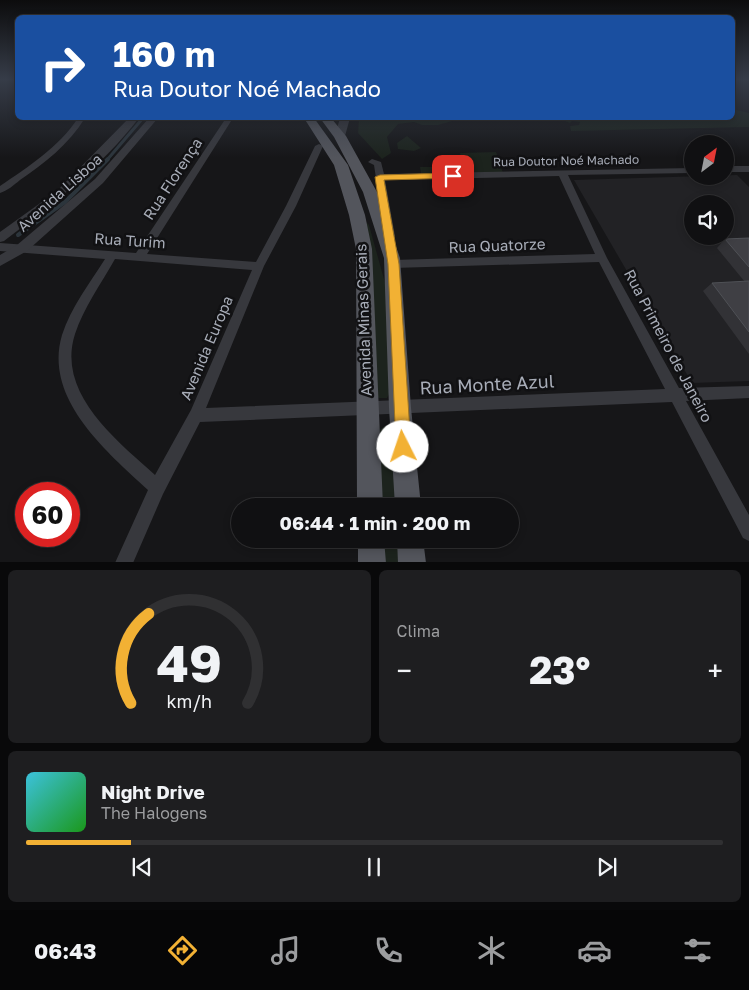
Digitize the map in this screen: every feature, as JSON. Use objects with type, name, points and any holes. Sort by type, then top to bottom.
[{"type":"main road","name":"Avenida Minas Gerais","points":[[310,120],[341,166],[357,215],[364,249],[366,408],[370,498]]},
{"type":"main road","name":"Avenida Minas Gerais","points":[[327,120],[340,136],[370,192],[393,261],[400,408],[407,498]]},
{"type":"main road","points":[[371,548],[372,562]]},
{"type":"main road","points":[[411,548],[412,562]]},
{"type":"street","points":[[0,190],[50,153],[69,134],[80,120]]},
{"type":"street","name":"Avenida Lisboa","points":[[0,238],[61,193],[132,120]]},
{"type":"street","name":"Avenida Lisboa","points":[[0,260],[22,248],[99,181],[151,120]]},
{"type":"street","name":"Rua Florença","points":[[140,256],[228,120]]},
{"type":"street","points":[[340,136],[344,120]]},
{"type":"street","name":"Avenida Europa","points":[[124,562],[157,488],[196,415],[259,266],[291,206],[319,146]]},
{"type":"street","name":"Avenida Minas Gerais","points":[[378,162],[393,261]]},
{"type":"street","points":[[734,169],[749,169]]},
{"type":"street","name":"Rua Doutor Noé Machado","points":[[380,177],[684,170]]},
{"type":"street","name":"Rua Primeiro de Janeiro","points":[[563,174],[602,258],[749,532]]},
{"type":"street","name":"Rua Turim","points":[[0,247],[259,266]]},
{"type":"street","points":[[113,254],[73,325],[66,346],[65,363],[71,389],[88,418],[112,445],[157,488]]},
{"type":"street","name":"Rua Quatorze","points":[[393,261],[602,258]]},
{"type":"street","name":"Rua Monte Azul","points":[[196,415],[749,392]]},
{"type":"shaded area","points":[[735,110],[749,113],[749,127],[571,131],[570,126],[579,125],[580,122],[572,121],[570,123],[563,120],[735,120]]},
{"type":"shaded area","points":[[359,120],[456,120],[438,125],[422,125],[414,122],[398,124],[387,137],[391,153],[382,159],[358,133]]},
{"type":"shaded area","points":[[407,136],[421,148],[414,151],[398,149],[397,143]]},
{"type":"shaded area","points":[[496,152],[503,173],[465,173],[460,153]]},
{"type":"shaded area","points":[[420,167],[459,167],[460,173],[421,173]]},
{"type":"shaded area","points":[[734,175],[737,175],[749,187],[749,381],[692,383],[574,180],[684,177],[684,185],[734,185]]},
{"type":"shaded area","points":[[365,221],[369,225],[387,290],[389,394],[387,398],[379,398],[373,395]]},
{"type":"shaded area","points":[[385,426],[392,430],[396,498],[380,498],[377,431]]},
{"type":"shaded area","points":[[382,548],[400,548],[401,562],[383,562]]},
{"type":"building","points":[[749,238],[749,267],[730,245],[734,245],[734,239]]},
{"type":"building","points":[[749,281],[749,332],[712,283]]},
{"type":"waterway","points":[[107,160],[141,120]]},
{"type":"waterway","points":[[18,235],[65,202],[107,160]]},
{"type":"route","points":[[403,447],[394,264],[380,177],[453,176]]}]
